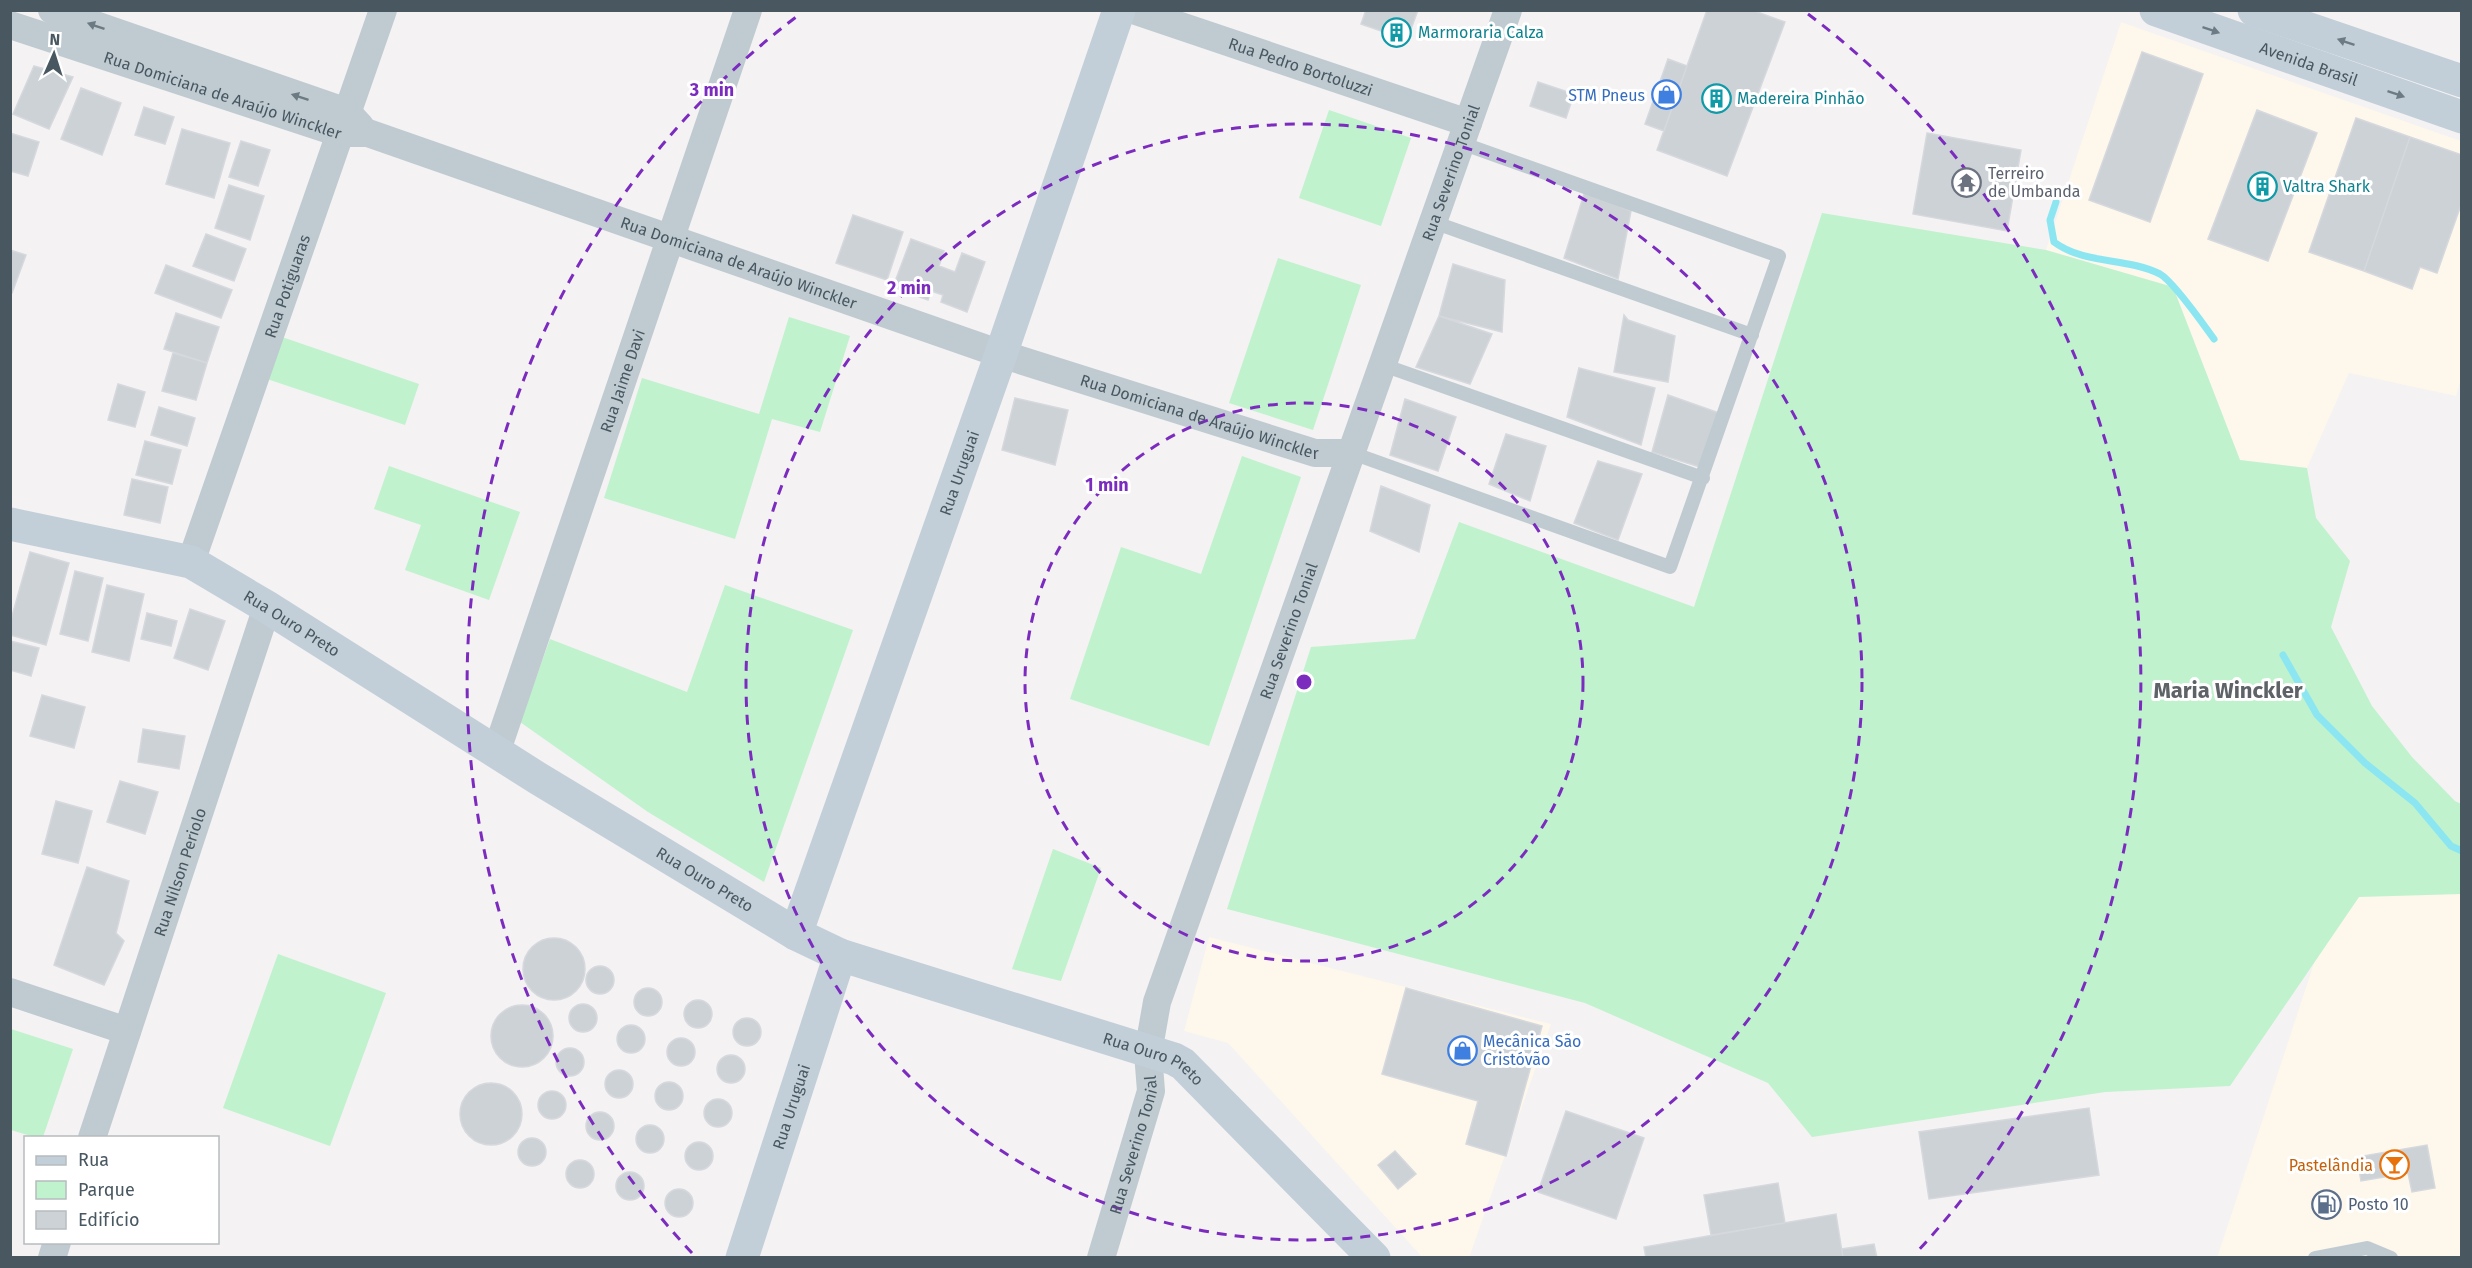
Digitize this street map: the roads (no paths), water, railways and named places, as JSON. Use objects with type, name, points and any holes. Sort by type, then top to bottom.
[{"type":"street","name":"Rua Domiciana de Araújo Winckler","points":[[52,10],[124,49]]},
{"type":"street","name":"Rua Potiguaras","points":[[191,562],[382,10]]},
{"type":"street","name":"Rua Jaime Davi","points":[[496,753],[748,10]]},
{"type":"street","name":"Rua Uruguai","points":[[796,934],[1001,354],[1119,10]]},
{"type":"street","name":"Rua Pedro Bortoluzzi","points":[[1133,10],[1464,133]]},
{"type":"street","name":"Rua Severino Tonial","points":[[1101,1257],[1151,1091],[1148,1053],[1157,1002],[1508,10]]},
{"type":"street","name":"Avenida Brasil","points":[[2156,10],[2261,22],[2462,81]]},
{"type":"street","name":"Avenida Brasil","points":[[2261,22],[2462,117]]},
{"type":"street","name":"Rua Domiciana de Araújo Winckler","points":[[10,25],[124,49],[343,123],[1001,354],[1315,453],[1352,453]]},
{"type":"street","name":"Rua Ouro Preto","points":[[10,524],[191,562],[267,607],[496,753],[796,934],[840,955],[1148,1053],[1174,1059],[1183,1064],[1374,1257]]},
{"type":"street","name":"Rua Nilson Periolo","points":[[92,1136],[267,607]]},
{"type":"street","name":"Rua Uruguai","points":[[742,1257],[840,955]]},
{"type":"street","points":[[10,992],[127,1031]]},
{"type":"lane","points":[[1352,453],[1670,567],[1702,478],[1779,256],[1464,133]]},
{"type":"lane","points":[[1433,222],[1752,335]]},
{"type":"lane","points":[[1383,366],[1702,478]]},
{"type":"lane","points":[[2315,1257],[2367,1248],[2391,1257]]},
{"type":"waterway","points":[[2056,202],[2050,220],[2054,242],[2092,258],[2133,265],[2160,274],[2180,294],[2214,339]]},
{"type":"waterway","points":[[2283,655],[2317,715],[2365,763],[2415,803],[2451,846],[2462,851]]},
{"type":"place","name":"Marmoraria Calza","points":[[1397,32]]},
{"type":"place","name":"STM Pneus","points":[[1666,95]]},
{"type":"place","name":"Madereira Pinhão","points":[[1716,98]]},
{"type":"place","name":"Terreiro de Umbanda","points":[[1967,182]]},
{"type":"place","name":"Valtra Shark","points":[[2262,186]]},
{"type":"place","name":"Mecânica São Cristóvão","points":[[1462,1050]]},
{"type":"place","name":"Pastelândia","points":[[2394,1165]]},
{"type":"place","name":"Posto 10","points":[[2327,1204]]},
{"type":"district","name":"Maria Winckler","points":[[2228,690]]}]
